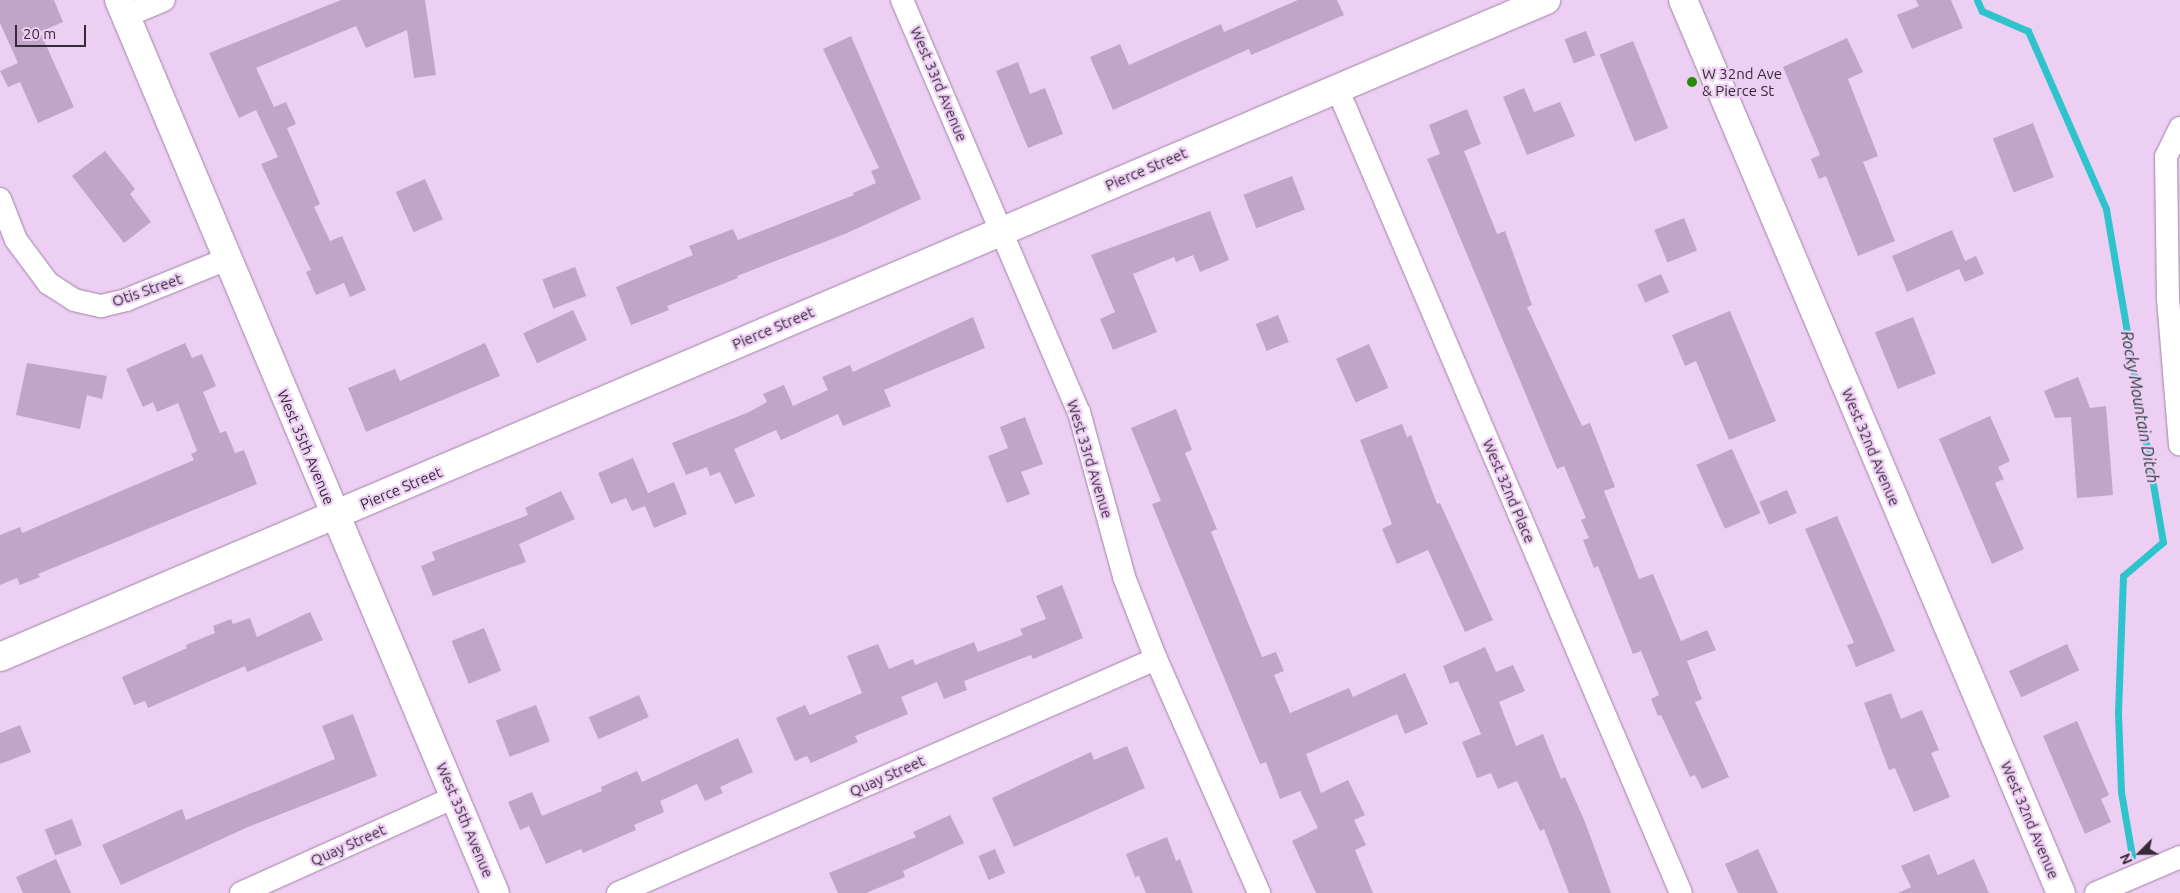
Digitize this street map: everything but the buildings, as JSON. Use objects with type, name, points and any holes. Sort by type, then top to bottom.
[{"type":"street","points":[[123,8],[164,0]]},
{"type":"street","name":"West 33rd Avenue","points":[[902,0],[1079,412],[1124,577],[1156,659],[1259,893]]},
{"type":"street","name":"Pierce Street","points":[[0,657],[1546,0]]},
{"type":"street","name":"West 32nd Avenue","points":[[1684,0],[2061,893]]},
{"type":"street","name":"West 35th Avenue","points":[[123,8],[495,893]]},
{"type":"street","name":"West 32nd Place","points":[[1337,88],[1682,893]]},
{"type":"street","points":[[2178,129],[2166,157],[2168,298],[2180,445]]},
{"type":"street","name":"Otis Street","points":[[0,199],[16,240],[48,283],[74,300],[101,306],[126,300],[227,259]]},
{"type":"street","name":"Quay Street","points":[[618,893],[1156,659]]},
{"type":"street","name":"Quay Street","points":[[240,893],[455,797]]},
{"type":"street","points":[[2096,893],[2180,857]]},
{"type":"waterway","name":"Rocky Mountain Ditch","points":[[1977,0],[1982,11],[2028,31],[2106,209],[2163,542],[2123,576],[2118,713],[2121,792],[2132,856]]},
{"type":"place","name":"W 32nd Ave & Pierce St","points":[[1692,82]]}]
